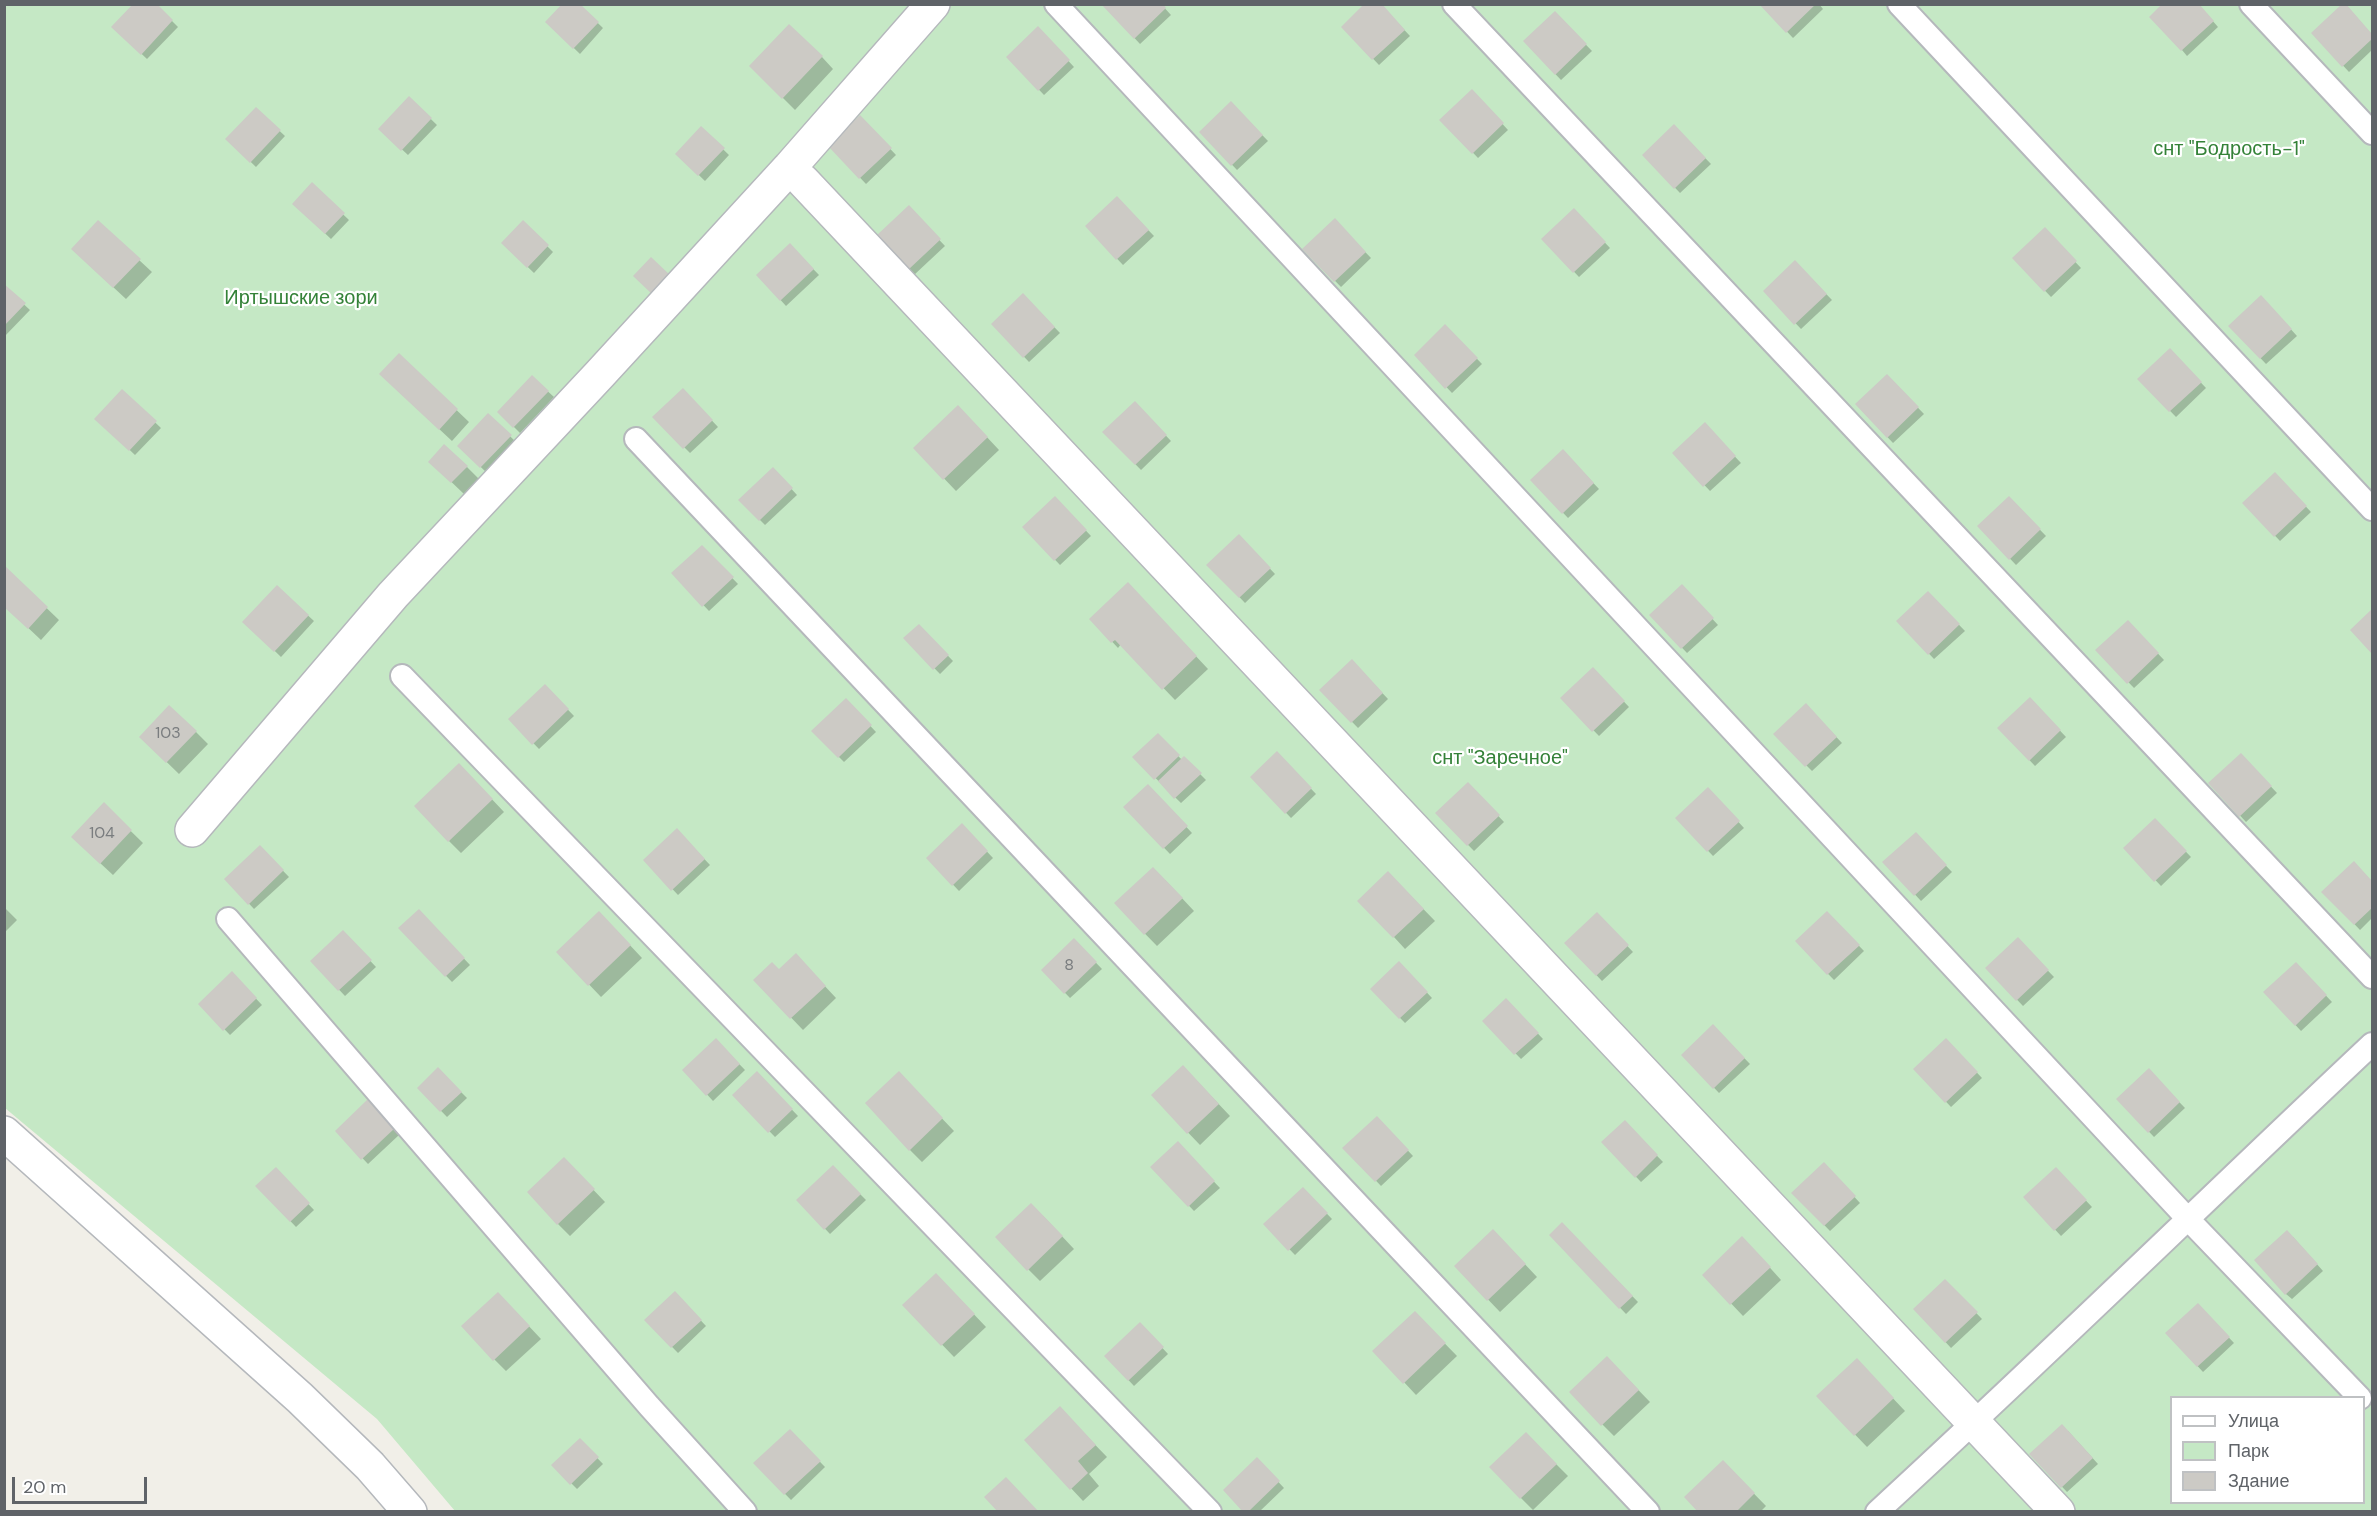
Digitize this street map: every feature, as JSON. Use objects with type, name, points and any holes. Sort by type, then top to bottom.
[{"type":"street","points":[[192,830],[393,595],[742,219],[933,4]]},
{"type":"street","points":[[803,181],[2058,1512]]},
{"type":"street","points":[[4,1133],[300,1398],[370,1467],[410,1512]]},
{"type":"lane","points":[[1056,4],[2187,1218],[2358,1396]]},
{"type":"lane","points":[[1454,4],[2373,977]]},
{"type":"lane","points":[[1899,4],[2373,509]]},
{"type":"lane","points":[[2251,4],[2373,133]]},
{"type":"lane","points":[[636,439],[1648,1512]]},
{"type":"lane","points":[[402,676],[1210,1512]]},
{"type":"lane","points":[[228,919],[649,1406],[745,1512]]},
{"type":"lane","points":[[1877,1512],[1974,1423],[2187,1218],[2373,1044]]},
{"type":"green space","name":"снт \"Заречное\"","points":[[4,5],[2372,5],[2372,1511],[455,1511],[377,1419],[5,1108]]},
{"type":"building","points":[[133,4],[157,4],[173,20],[141,55],[111,27]]},
{"type":"building","points":[[562,4],[580,4],[599,22],[573,49],[545,22]]},
{"type":"building","points":[[1101,4],[1163,4],[1166,8],[1134,39]]},
{"type":"building","points":[[1364,4],[1382,4],[1405,30],[1372,60],[1341,27]]},
{"type":"building","points":[[1759,4],[1816,4],[1786,33]]},
{"type":"building","points":[[2162,4],[2199,4],[2214,21],[2181,51],[2149,17]]},
{"type":"building","points":[[2342,4],[2346,4],[2372,34],[2372,39],[2342,67],[2311,33]]},
{"type":"building","points":[[1555,11],[1587,44],[1555,75],[1523,41]]},
{"type":"building","points":[[789,24],[823,56],[782,99],[749,66]]},
{"type":"building","points":[[1038,26],[1070,60],[1038,91],[1006,57]]},
{"type":"building","points":[[1472,89],[1504,123],[1472,154],[1439,120]]},
{"type":"building","points":[[409,96],[432,118],[401,151],[378,129]]},
{"type":"building","points":[[1231,101],[1263,135],[1231,166],[1199,132]]},
{"type":"building","points":[[256,107],[281,130],[250,163],[225,139]]},
{"type":"building","points":[[860,115],[892,148],[859,179],[828,146]]},
{"type":"building","points":[[1674,124],[1706,158],[1674,189],[1642,155]]},
{"type":"building","points":[[701,126],[725,148],[698,176],[675,154]]},
{"type":"building","points":[[312,182],[345,213],[325,234],[292,204]]},
{"type":"building","points":[[1117,196],[1149,230],[1116,260],[1085,226]]},
{"type":"building","points":[[909,205],[941,239],[908,270],[876,236]]},
{"type":"building","points":[[1574,208],[1606,242],[1573,273],[1541,239]]},
{"type":"building","points":[[1335,218],[1366,252],[1334,282],[1302,249]]},
{"type":"building","points":[[98,220],[141,259],[113,288],[71,249]]},
{"type":"building","points":[[523,220],[549,245],[527,268],[501,243]]},
{"type":"building","points":[[2045,227],[2077,261],[2044,292],[2012,258]]},
{"type":"building","points":[[790,243],[814,269],[780,301],[756,275]]},
{"type":"building","points":[[651,257],[671,276],[653,295],[633,276]]},
{"type":"building","points":[[1795,260],[1827,294],[1794,325],[1763,291]]},
{"type":"building","points":[[4,284],[26,303],[4,326]]},
{"type":"building","points":[[1023,293],[1055,327],[1023,358],[991,324]]},
{"type":"building","points":[[2261,295],[2292,329],[2260,359],[2228,326]]},
{"type":"building","points":[[1445,324],[1478,358],[1445,389],[1414,355]]},
{"type":"building","points":[[2170,348],[2202,382],[2169,412],[2137,379]]},
{"type":"building","points":[[399,353],[458,409],[439,430],[379,374]]},
{"type":"building","points":[[1887,374],[1919,407],[1887,438],[1855,404]]},
{"type":"building","points":[[532,375],[549,391],[513,428],[497,412]]},
{"type":"building","points":[[683,388],[713,420],[683,449],[652,417]]},
{"type":"building","points":[[122,389],[157,421],[129,451],[94,419]]},
{"type":"building","points":[[1135,401],[1167,435],[1135,465],[1102,432]]},
{"type":"building","points":[[958,405],[988,437],[943,480],[913,448]]},
{"type":"building","points":[[488,413],[512,435],[480,468],[457,446]]},
{"type":"building","points":[[1705,422],[1736,456],[1703,487],[1672,453]]},
{"type":"building","points":[[444,444],[468,466],[451,483],[428,462]]},
{"type":"building","points":[[1563,449],[1594,483],[1562,514],[1530,480]]},
{"type":"building","points":[[773,467],[793,488],[759,521],[738,500]]},
{"type":"building","points":[[2275,472],[2307,506],[2274,537],[2242,503]]},
{"type":"building","points":[[1055,496],[1087,530],[1054,561],[1022,527]]},
{"type":"building","points":[[2009,496],[2041,529],[2009,560],[1977,526]]},
{"type":"building","points":[[1239,534],[1271,568],[1239,598],[1206,565]]},
{"type":"building","points":[[702,545],[734,577],[702,607],[671,573]]},
{"type":"building","points":[[4,565],[48,607],[28,629],[4,607]]},
{"type":"building","points":[[1128,582],[1197,656],[1162,690],[1115,640],[1111,643],[1089,619]]},
{"type":"building","points":[[1682,584],[1714,618],[1681,649],[1649,615]]},
{"type":"building","points":[[277,585],[309,615],[274,652],[242,622]]},
{"type":"building","points":[[1928,591],[1960,624],[1928,655],[1896,621]]},
{"type":"building","points":[[2372,609],[2372,654],[2350,630]]},
{"type":"building","points":[[2128,620],[2159,653],[2127,684],[2095,650]]},
{"type":"building","points":[[919,624],[949,655],[933,670],[903,638]]},
{"type":"building","points":[[1352,659],[1383,693],[1351,723],[1319,690]]},
{"type":"building","points":[[1593,667],[1625,701],[1592,732],[1560,698]]},
{"type":"building","points":[[545,684],[569,709],[532,745],[508,719]]},
{"type":"building","points":[[2030,697],[2061,730],[2029,761],[1997,728]]},
{"type":"building","points":[[846,698],[872,725],[838,758],[811,731]]},
{"type":"building","points":[[1806,703],[1837,737],[1805,767],[1773,734]]},
{"type":"building","points":[[169,705],[197,731],[166,763],[139,737]]},
{"type":"building","points":[[1158,733],[1180,755],[1154,780],[1132,757]]},
{"type":"building","points":[[1277,751],[1312,788],[1285,814],[1250,777]]},
{"type":"building","points":[[2241,753],[2272,786],[2239,817],[2208,783]]},
{"type":"building","points":[[1184,756],[1202,773],[1174,799],[1158,781]]},
{"type":"building","points":[[459,763],[493,799],[448,842],[414,806]]},
{"type":"building","points":[[1468,782],[1500,815],[1467,846],[1435,813]]},
{"type":"building","points":[[1148,784],[1188,826],[1163,849],[1123,807]]},
{"type":"building","points":[[1708,787],[1740,821],[1707,852],[1675,818]]},
{"type":"building","points":[[104,802],[132,830],[100,864],[71,837]]},
{"type":"building","points":[[2155,818],[2187,851],[2154,882],[2123,848]]},
{"type":"building","points":[[962,823],[988,851],[952,886],[926,858]]},
{"type":"building","points":[[677,828],[705,859],[671,891],[643,860]]},
{"type":"building","points":[[1916,832],[1947,865],[1914,896],[1882,862]]},
{"type":"building","points":[[260,845],[284,870],[248,905],[224,879]]},
{"type":"building","points":[[2354,861],[2372,881],[2372,908],[2354,925],[2321,892]]},
{"type":"building","points":[[1153,867],[1183,898],[1144,935],[1114,903]]},
{"type":"building","points":[[1388,871],[1424,909],[1393,938],[1357,901]]},
{"type":"building","points":[[419,909],[465,958],[445,977],[398,928]]},
{"type":"building","points":[[599,911],[631,945],[588,986],[556,952]]},
{"type":"building","points":[[1827,911],[1860,945],[1827,975],[1795,941]]},
{"type":"building","points":[[1597,912],[1629,945],[1596,976],[1564,943]]},
{"type":"building","points":[[343,930],[372,960],[338,991],[310,961]]},
{"type":"building","points":[[2018,937],[2049,970],[2016,1001],[1985,968]]},
{"type":"building","points":[[1074,938],[1097,962],[1064,994],[1041,970]]},
{"type":"building","points":[[796,953],[826,986],[790,1019],[753,980],[772,962],[779,969]]},
{"type":"building","points":[[1399,961],[1428,992],[1399,1019],[1370,989]]},
{"type":"building","points":[[2296,962],[2327,995],[2295,1026],[2263,992]]},
{"type":"building","points":[[232,971],[257,998],[223,1031],[198,1004]]},
{"type":"building","points":[[1506,998],[1539,1033],[1514,1055],[1482,1021]]},
{"type":"building","points":[[1713,1024],[1745,1058],[1713,1089],[1681,1055]]},
{"type":"building","points":[[716,1038],[740,1064],[706,1096],[682,1070]]},
{"type":"building","points":[[1946,1038],[1978,1072],[1945,1103],[1913,1069]]},
{"type":"building","points":[[1183,1065],[1219,1104],[1187,1134],[1151,1095]]},
{"type":"building","points":[[438,1067],[462,1092],[440,1112],[417,1088]]},
{"type":"building","points":[[2149,1068],[2180,1102],[2148,1133],[2116,1099]]},
{"type":"building","points":[[757,1071],[793,1109],[768,1133],[732,1095]]},
{"type":"building","points":[[899,1071],[943,1118],[909,1151],[865,1103]]},
{"type":"building","points":[[368,1099],[395,1128],[361,1160],[335,1131]]},
{"type":"building","points":[[1377,1116],[1409,1150],[1375,1182],[1342,1148]]},
{"type":"building","points":[[1625,1120],[1658,1155],[1635,1178],[1601,1142]]},
{"type":"building","points":[[1178,1141],[1215,1181],[1188,1207],[1150,1167]]},
{"type":"building","points":[[564,1157],[595,1189],[557,1225],[527,1192]]},
{"type":"building","points":[[1824,1162],[1856,1196],[1824,1226],[1791,1193]]},
{"type":"building","points":[[833,1165],[861,1194],[824,1230],[796,1200]]},
{"type":"building","points":[[276,1167],[310,1203],[290,1222],[255,1186]]},
{"type":"building","points":[[2056,1167],[2087,1200],[2054,1231],[2023,1197]]},
{"type":"building","points":[[1303,1187],[1328,1213],[1288,1251],[1263,1224]]},
{"type":"building","points":[[1031,1203],[1063,1236],[1027,1271],[995,1237]]},
{"type":"building","points":[[1562,1222],[1633,1296],[1619,1309],[1549,1235]]},
{"type":"building","points":[[1493,1229],[1526,1264],[1487,1301],[1454,1266]]},
{"type":"building","points":[[2287,1230],[2318,1264],[2285,1295],[2254,1260]]},
{"type":"building","points":[[1742,1236],[1771,1267],[1730,1305],[1702,1275]]},
{"type":"building","points":[[936,1273],[975,1314],[941,1346],[902,1305]]},
{"type":"building","points":[[1945,1279],[1978,1312],[1945,1343],[1913,1309]]},
{"type":"building","points":[[675,1291],[702,1320],[671,1348],[644,1320]]},
{"type":"building","points":[[498,1292],[530,1326],[493,1361],[461,1326]]},
{"type":"building","points":[[2198,1303],[2230,1337],[2197,1367],[2165,1333]]},
{"type":"building","points":[[1415,1311],[1446,1343],[1403,1384],[1372,1351]]},
{"type":"building","points":[[1140,1322],[1164,1347],[1128,1381],[1104,1356]]},
{"type":"building","points":[[1607,1356],[1639,1390],[1601,1426],[1569,1392]]},
{"type":"building","points":[[1857,1358],[1894,1398],[1854,1436],[1816,1396]]},
{"type":"building","points":[[1060,1406],[1096,1445],[1078,1461],[1088,1473],[1070,1490],[1024,1440]]},
{"type":"building","points":[[2062,1424],[2093,1458],[2061,1488],[2029,1454]]},
{"type":"building","points":[[790,1429],[821,1461],[784,1495],[753,1463]]},
{"type":"building","points":[[1526,1432],[1557,1464],[1520,1499],[1489,1467]]},
{"type":"building","points":[[580,1438],[599,1457],[570,1485],[551,1465]]},
{"type":"building","points":[[1257,1457],[1280,1481],[1248,1512],[1243,1512],[1223,1490]]},
{"type":"building","points":[[1723,1460],[1755,1493],[1736,1512],[1698,1512],[1684,1497]]},
{"type":"building","points":[[1006,1477],[1039,1512],[998,1512],[984,1497]]},
{"type":"park label","name":"снт \"Бодрость-1\"","points":[[2229,150]]},
{"type":"park label","name":"Иртышские зори","points":[[301,299]]}]
